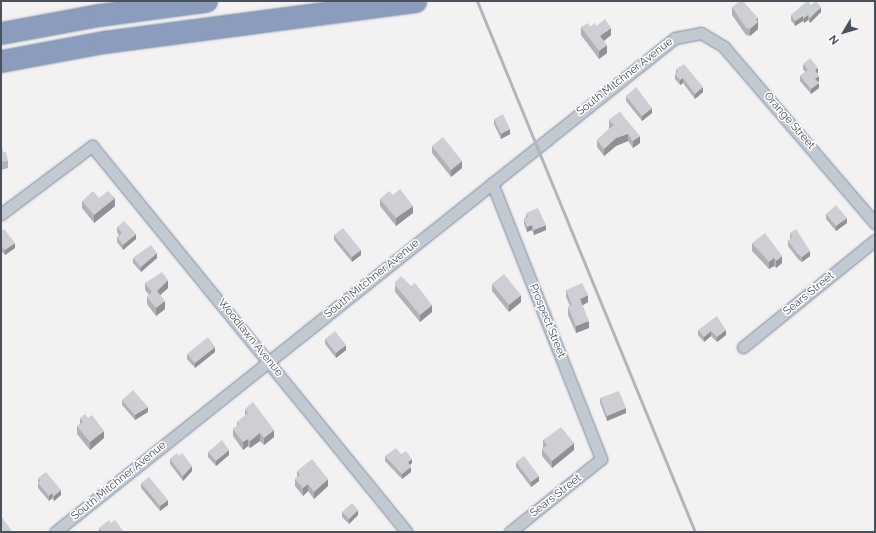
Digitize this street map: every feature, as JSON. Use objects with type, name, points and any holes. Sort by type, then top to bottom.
[{"type":"highway","points":[[1,33],[99,15],[206,1]]},
{"type":"highway","points":[[1,61],[104,42],[415,1]]},
{"type":"street","name":"South Mitchner Avenue","points":[[55,532],[660,48],[675,38],[693,33]]},
{"type":"street","name":"Orange Street","points":[[693,33],[708,36],[728,51],[875,223]]},
{"type":"street","name":"Woodlawn Avenue","points":[[1,214],[92,146],[407,532]]},
{"type":"street","name":"Prospect Street","points":[[492,183],[601,460]]},
{"type":"street","name":"Sears Street","points":[[743,348],[875,240]]},
{"type":"street","name":"Sears Street","points":[[510,532],[601,460]]},
{"type":"building","points":[[740,1],[743,1],[758,18],[756,19],[758,22],[750,29],[746,28],[732,7]]},
{"type":"building","points":[[807,1],[811,5],[816,1],[821,7],[810,18],[808,15],[804,18],[803,16],[795,21],[791,15]]},
{"type":"building","points":[[605,19],[611,28],[600,36],[607,45],[599,51],[581,27],[588,23],[590,27],[595,23],[596,26]]},
{"type":"building","points":[[810,58],[818,68],[815,70],[819,76],[815,79],[819,83],[811,89],[800,76],[808,70],[803,64]]},
{"type":"building","points":[[684,64],[703,87],[695,94],[683,78],[680,80],[675,74],[678,72],[676,69]]},
{"type":"building","points":[[636,87],[652,108],[642,116],[626,96]]},
{"type":"building","points":[[620,112],[640,136],[633,141],[628,134],[616,138],[604,149],[597,140],[614,125],[609,120]]},
{"type":"building","points":[[503,114],[510,129],[501,134],[494,119]]},
{"type":"building","points":[[443,137],[462,161],[451,170],[432,146]]},
{"type":"building","points":[[1,143],[3,152],[6,152],[8,161],[1,162]]},
{"type":"building","points":[[400,189],[413,206],[396,218],[380,199],[389,191],[393,195]]},
{"type":"building","points":[[93,191],[99,198],[108,191],[115,198],[94,215],[82,201]]},
{"type":"building","points":[[836,205],[847,218],[836,226],[826,214]]},
{"type":"building","points":[[538,208],[546,225],[534,230],[532,225],[527,227],[524,219],[528,217],[526,213]]},
{"type":"building","points":[[124,221],[136,234],[123,245],[117,237],[122,233],[117,227]]},
{"type":"building","points":[[343,228],[361,250],[352,257],[334,235]]},
{"type":"building","points":[[4,229],[15,243],[5,250],[1,246],[1,231]]},
{"type":"building","points":[[796,229],[810,251],[802,257],[788,241],[792,237],[790,233]]},
{"type":"building","points":[[765,233],[782,256],[776,261],[774,258],[769,262],[752,243]]},
{"type":"building","points":[[151,245],[157,253],[141,267],[133,258]]},
{"type":"building","points":[[162,272],[168,280],[157,291],[165,301],[156,308],[147,297],[152,292],[145,283]]},
{"type":"building","points":[[504,274],[521,295],[509,305],[492,284]]},
{"type":"building","points":[[401,276],[411,286],[415,283],[432,305],[420,315],[395,285],[395,282]]},
{"type":"building","points":[[582,283],[588,295],[580,299],[589,321],[576,326],[568,307],[572,305],[566,290]]},
{"type":"building","points":[[717,316],[726,330],[717,337],[711,331],[704,337],[698,330]]},
{"type":"building","points":[[335,331],[346,345],[336,353],[325,339]]},
{"type":"building","points":[[208,337],[215,347],[195,363],[187,354]]},
{"type":"building","points":[[133,390],[148,407],[135,415],[122,400]]},
{"type":"building","points":[[619,391],[626,408],[607,416],[600,398]]},
{"type":"building","points":[[253,402],[274,430],[264,438],[260,433],[250,441],[248,439],[243,442],[233,429],[239,424],[237,422],[248,413],[245,409]]},
{"type":"building","points":[[85,414],[88,418],[92,415],[104,431],[90,442],[77,426],[83,422],[80,418]]},
{"type":"building","points":[[561,427],[574,443],[552,461],[542,449],[547,445],[543,440]]},
{"type":"building","points":[[222,440],[229,450],[216,461],[208,452]]},
{"type":"building","points":[[396,448],[401,454],[406,451],[412,459],[408,462],[411,467],[402,474],[385,456]]},
{"type":"building","points":[[177,453],[179,456],[182,453],[192,466],[183,476],[170,459]]},
{"type":"building","points":[[524,456],[539,476],[531,482],[516,462]]},
{"type":"building","points":[[312,459],[328,479],[314,492],[308,484],[303,488],[295,479],[300,475],[297,471]]},
{"type":"building","points":[[46,472],[61,490],[54,496],[52,493],[49,496],[38,483],[40,481],[38,478]]},
{"type":"building","points":[[149,477],[168,500],[160,506],[141,483]]},
{"type":"building","points":[[352,503],[358,510],[349,519],[342,512]]},
{"type":"building","points":[[1,516],[12,531],[1,532]]},
{"type":"building","points":[[109,520],[111,523],[115,520],[124,532],[102,532],[99,528]]},
{"type":"railway","points":[[477,1],[695,532]]}]
